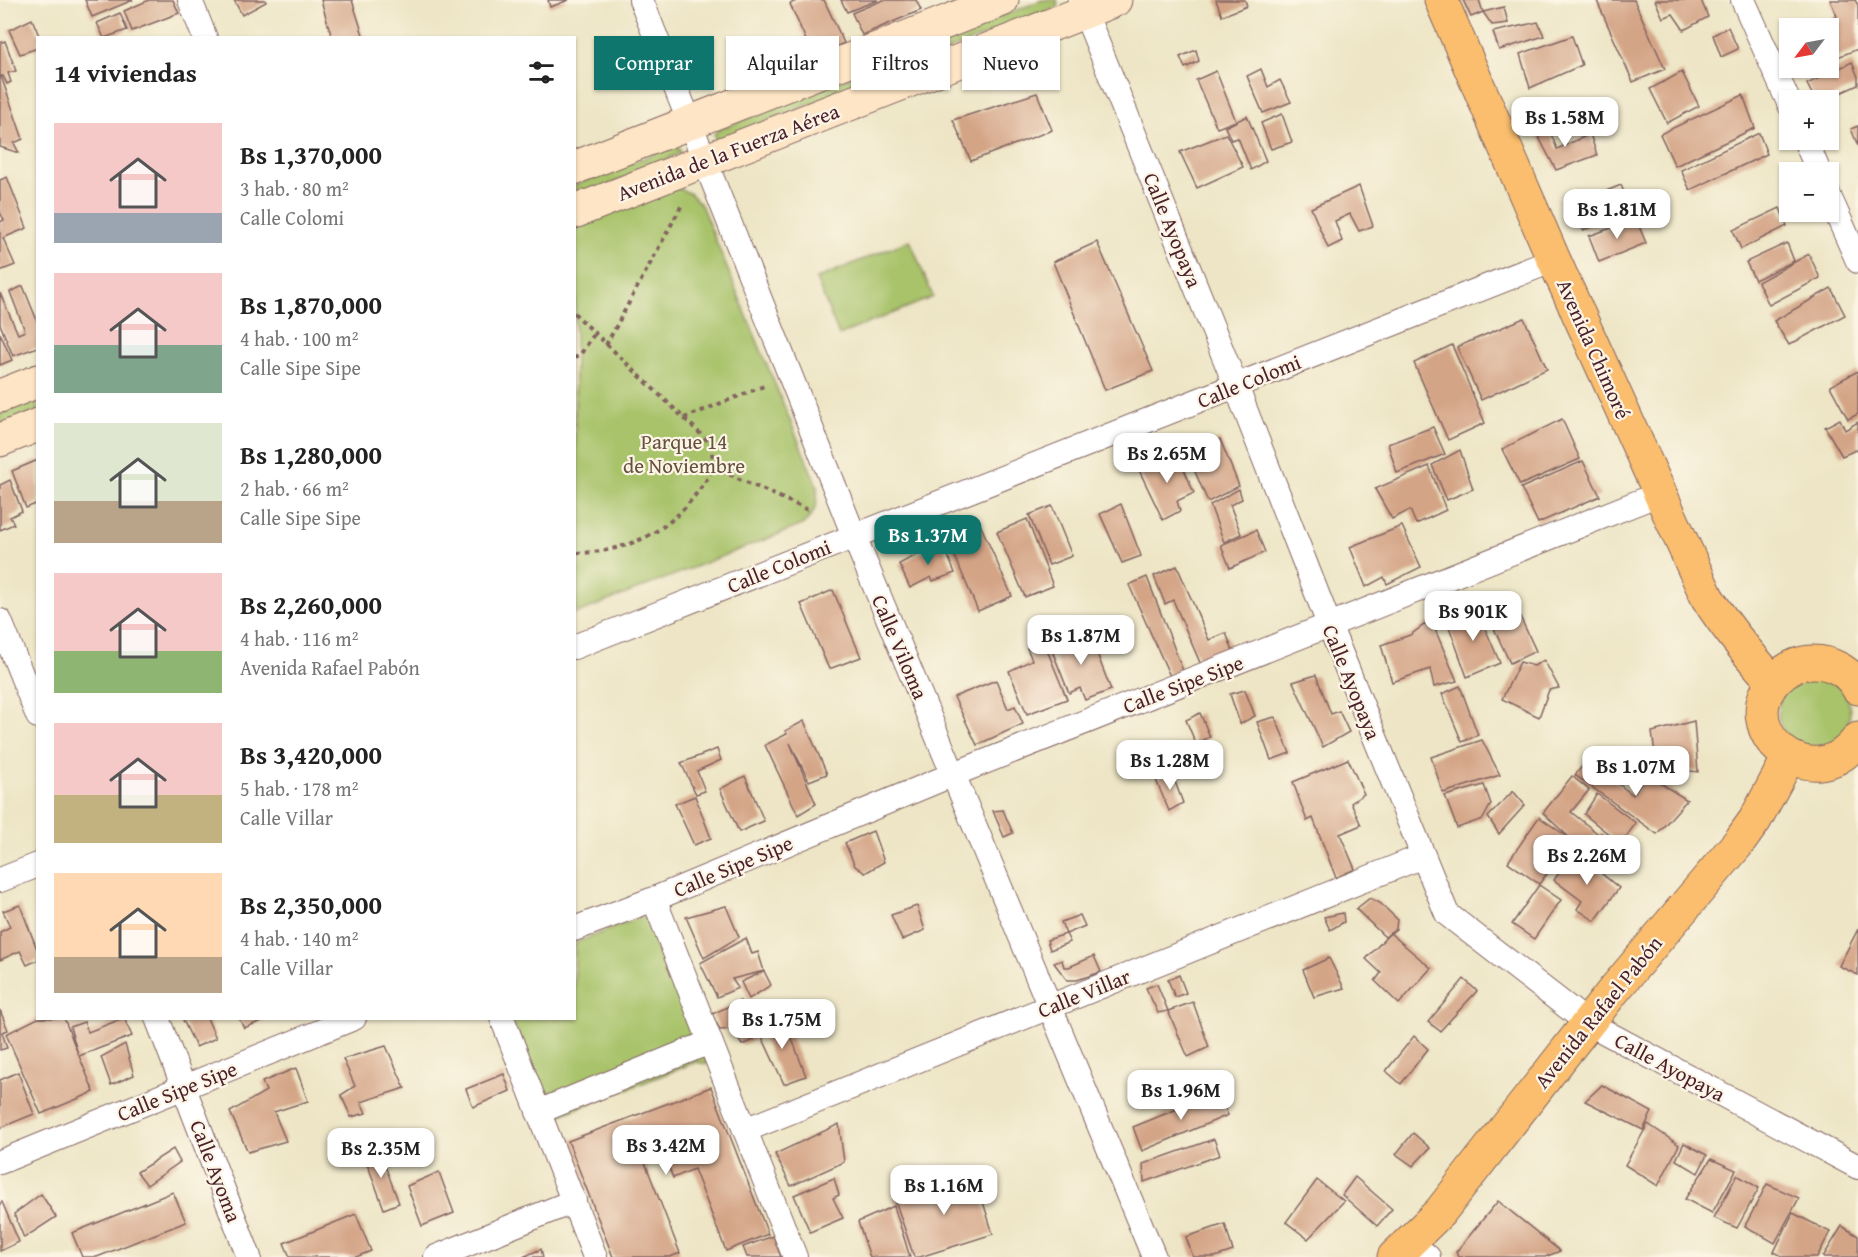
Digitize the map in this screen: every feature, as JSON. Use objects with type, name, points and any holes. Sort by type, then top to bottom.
[{"type":"highway","name":"Avenida Chimoré","points":[[1441,0],[1554,260],[1711,604],[1737,641],[1773,682]]},
{"type":"highway","points":[[1854,672],[1820,662],[1807,662],[1794,666],[1773,682],[1764,701],[1764,723],[1773,743],[1789,757],[1804,763],[1822,764],[1856,747]]},
{"type":"highway","name":"Avenida Rafael Pabón","points":[[1410,1252],[1588,1023],[1740,841],[1755,820],[1789,757]]},
{"type":"main road","name":"Avenida de la Fuerza Aérea","points":[[576,167],[1002,0]]},
{"type":"main road","name":"Avenida de la Fuerza Aérea","points":[[576,211],[705,161],[1082,6],[1115,0]]},
{"type":"main road","points":[[0,396],[36,382]]},
{"type":"main road","points":[[0,440],[36,426]]},
{"type":"street","points":[[190,0],[204,36]]},
{"type":"street","name":"Calle Viloma","points":[[641,0],[854,536],[1154,1257]]},
{"type":"street","points":[[1743,0],[1783,90]]},
{"type":"street","name":"Calle Ayopaya","points":[[1082,6],[1447,914],[1588,1023],[1858,1167]]},
{"type":"street","points":[[1839,219],[1858,261]]},
{"type":"street","name":"Calle Colomi","points":[[576,646],[1554,260]]},
{"type":"street","name":"Calle Sipe Sipe","points":[[576,928],[654,899],[954,774],[1330,627],[1659,494]]},
{"type":"street","points":[[0,621],[36,711]]},
{"type":"street","name":"Calle Villar","points":[[745,1130],[1423,856]]},
{"type":"street","points":[[0,880],[36,866]]},
{"type":"street","points":[[654,899],[795,1257]]},
{"type":"street","name":"Calle Ayoma","points":[[158,1020],[249,1257]]},
{"type":"street","name":"Calle Sipe Sipe","points":[[0,1162],[349,1020]]},
{"type":"street","points":[[503,1020],[595,1257]]},
{"type":"street","points":[[538,1112],[710,1042]]},
{"type":"street","points":[[436,1257],[574,1202]]},
{"type":"path","points":[[606,345],[682,203]]},
{"type":"path","points":[[576,314],[710,443],[713,467],[684,510],[658,531],[628,544],[597,553],[576,553]]},
{"type":"path","points":[[576,357],[580,355],[595,333]]},
{"type":"path","points":[[684,418],[764,386]]},
{"type":"path","points":[[713,467],[808,510]]},
{"type":"green space","points":[[1042,0],[1057,0],[1058,7],[984,36],[962,36],[962,45],[950,49],[950,37]]},
{"type":"green space","points":[[851,77],[851,88],[716,141],[714,134],[718,130],[818,90],[839,90],[839,81]]},
{"type":"green space","points":[[671,147],[678,148],[681,153],[576,200],[576,185]]},
{"type":"green space","name":"Parque 14 de Noviembre","points":[[680,189],[691,194],[701,205],[817,486],[816,503],[813,512],[802,525],[576,614],[576,224],[663,190]]},
{"type":"green space","points":[[910,240],[933,297],[839,335],[816,279]]},
{"type":"green space","points":[[36,398],[36,413],[0,428],[0,413]]},
{"type":"green space","points":[[1814,676],[1834,682],[1844,692],[1850,712],[1844,732],[1834,742],[1814,748],[1794,742],[1784,732],[1778,712],[1784,692],[1794,682]]},
{"type":"green space","points":[[640,917],[650,919],[708,1064],[696,1062],[563,1114],[554,1127],[512,1020],[576,1020],[576,943]]},
{"type":"building","points":[[85,0],[133,0],[92,17]]},
{"type":"building","points":[[149,0],[173,0],[179,13],[132,31],[124,11]]},
{"type":"building","points":[[234,0],[265,0],[266,2],[242,15]]},
{"type":"building","points":[[321,0],[352,0],[363,36],[331,36]]},
{"type":"building","points":[[548,0],[569,0],[550,7]]},
{"type":"building","points":[[798,0],[824,0],[844,43],[839,45],[839,36],[804,36],[790,4]]},
{"type":"building","points":[[841,0],[878,0],[847,12]]},
{"type":"building","points":[[883,0],[916,0],[921,10],[862,35],[852,13]]},
{"type":"building","points":[[1216,0],[1245,0],[1247,6],[1222,16]]},
{"type":"building","points":[[1463,0],[1479,0],[1483,12],[1471,17]]},
{"type":"building","points":[[1634,0],[1665,69],[1633,82],[1597,1]]},
{"type":"building","points":[[1655,0],[1701,0],[1708,17],[1684,30],[1673,14],[1663,18]]},
{"type":"building","points":[[1830,0],[1855,0],[1858,5],[1858,49],[1839,57],[1839,18],[1833,18],[1837,16]]},
{"type":"building","points":[[1504,7],[1508,23],[1492,25],[1483,12]]},
{"type":"building","points":[[120,13],[127,30],[103,36],[97,23]]},
{"type":"building","points":[[32,19],[39,36],[36,36],[36,49],[20,54],[9,30]]},
{"type":"building","points":[[1538,22],[1544,36],[1499,50],[1493,32]]},
{"type":"building","points":[[1728,27],[1738,49],[1721,57],[1713,35]]},
{"type":"building","points":[[1572,36],[1582,65],[1530,88],[1520,54]]},
{"type":"building","points":[[5,41],[16,71],[8,73],[11,82],[7,84],[1,76],[23,139],[14,143],[19,153],[0,147],[0,43]]},
{"type":"building","points":[[1196,50],[1199,61],[1185,68],[1180,57]]},
{"type":"building","points":[[1852,62],[1858,77],[1858,85],[1839,94],[1839,90],[1810,90],[1807,84],[1819,78],[1839,78],[1839,68]]},
{"type":"building","points":[[1261,69],[1268,87],[1280,80],[1291,102],[1263,113],[1247,76]]},
{"type":"building","points":[[1216,71],[1236,121],[1217,128],[1196,80]]},
{"type":"building","points":[[1682,72],[1699,106],[1667,123],[1650,89]]},
{"type":"building","points":[[1037,93],[1052,130],[971,161],[953,120]]},
{"type":"building","points":[[1743,95],[1755,128],[1675,166],[1660,134]]},
{"type":"building","points":[[1282,114],[1292,142],[1271,149],[1261,123]]},
{"type":"building","points":[[1247,116],[1266,161],[1251,170],[1238,138],[1231,140],[1225,127]]},
{"type":"building","points":[[1546,121],[1557,149],[1590,134],[1597,155],[1556,170],[1533,126]]},
{"type":"building","points":[[1858,126],[1858,146],[1851,129]]},
{"type":"building","points":[[1759,133],[1767,154],[1690,190],[1681,170]]},
{"type":"building","points":[[1226,134],[1243,167],[1197,188],[1180,152]]},
{"type":"building","points":[[7,177],[27,228],[3,238],[15,265],[0,271],[0,222],[4,220],[0,212],[0,180]]},
{"type":"building","points":[[1621,185],[1633,214],[1583,230],[1572,205]]},
{"type":"building","points":[[1359,186],[1373,226],[1359,231],[1350,214],[1335,221],[1342,241],[1328,248],[1311,208]]},
{"type":"building","points":[[1779,208],[1779,222],[1785,222],[1787,226],[1741,249],[1733,230]]},
{"type":"building","points":[[1636,219],[1646,243],[1599,262],[1589,236]]},
{"type":"building","points":[[1097,242],[1153,371],[1105,390],[1053,262]]},
{"type":"building","points":[[1787,243],[1794,261],[1755,280],[1746,262]]},
{"type":"building","points":[[1809,254],[1820,278],[1769,305],[1758,282]]},
{"type":"building","points":[[23,286],[36,318],[36,348],[13,356],[0,324],[0,293],[18,334],[25,331],[10,292]]},
{"type":"building","points":[[1831,288],[1845,315],[1789,345],[1774,321]]},
{"type":"building","points":[[1524,318],[1547,369],[1481,400],[1457,347]]},
{"type":"building","points":[[0,333],[12,360],[0,365]]},
{"type":"building","points":[[1452,345],[1485,423],[1448,440],[1414,363]]},
{"type":"building","points":[[1858,371],[1858,414],[1848,419],[1830,386]]},
{"type":"building","points":[[1562,419],[1580,459],[1520,485],[1502,449]]},
{"type":"building","points":[[1840,419],[1845,430],[1858,422],[1858,449],[1842,456],[1825,427]]},
{"type":"building","points":[[1433,427],[1445,454],[1397,473],[1388,444]]},
{"type":"building","points":[[1220,439],[1239,486],[1208,502],[1187,453]]},
{"type":"building","points":[[1460,450],[1473,489],[1447,500],[1432,465]]},
{"type":"building","points":[[1177,452],[1194,493],[1177,501],[1180,511],[1163,520],[1139,470]]},
{"type":"building","points":[[36,461],[36,504],[26,508],[12,471]]},
{"type":"building","points":[[1583,461],[1600,496],[1538,523],[1521,488]]},
{"type":"building","points":[[1429,466],[1446,510],[1416,524],[1410,510],[1392,519],[1375,489]]},
{"type":"building","points":[[10,480],[22,511],[10,517],[14,524],[0,530],[0,485]]},
{"type":"building","points":[[1239,489],[1242,499],[1230,505],[1241,534],[1224,542],[1210,505]]},
{"type":"building","points":[[1121,504],[1141,556],[1122,563],[1100,514]]},
{"type":"building","points":[[1052,506],[1072,556],[1049,565],[1029,515]]},
{"type":"building","points":[[1027,519],[1053,586],[1025,597],[997,532]]},
{"type":"building","points":[[980,524],[1012,596],[978,611],[947,538]]},
{"type":"building","points":[[1402,526],[1421,567],[1387,584],[1384,577],[1366,587],[1350,547]]},
{"type":"building","points":[[1256,530],[1265,552],[1230,568],[1221,545]]},
{"type":"building","points":[[942,542],[955,573],[933,581],[931,577],[910,588],[899,564]]},
{"type":"building","points":[[1177,566],[1209,640],[1226,633],[1233,651],[1201,665],[1173,600],[1165,604],[1154,576]]},
{"type":"building","points":[[1147,577],[1183,671],[1170,676],[1129,585]]},
{"type":"building","points":[[833,590],[861,657],[829,669],[801,604]]},
{"type":"building","points":[[1511,597],[1536,651],[1510,663],[1484,607]]},
{"type":"building","points":[[1476,607],[1500,663],[1467,677],[1447,621]]},
{"type":"building","points":[[1431,620],[1457,681],[1434,687],[1430,669],[1392,682],[1381,645],[1410,635]]},
{"type":"building","points":[[1088,630],[1111,690],[1085,700],[1080,688],[1069,693],[1051,648]]},
{"type":"building","points":[[1043,640],[1067,699],[1027,714],[1009,671],[1032,660],[1027,648]]},
{"type":"building","points":[[1544,660],[1559,688],[1549,690],[1539,717],[1502,699],[1520,662],[1534,666]]},
{"type":"building","points":[[1316,675],[1331,714],[1339,711],[1349,732],[1323,747],[1293,682]]},
{"type":"building","points":[[996,680],[1008,709],[1015,706],[1023,724],[977,745],[954,697]]},
{"type":"building","points":[[1460,686],[1478,735],[1462,742],[1442,694]]},
{"type":"building","points":[[1245,690],[1255,716],[1240,724],[1230,694]]},
{"type":"building","points":[[1200,713],[1210,737],[1196,744],[1186,720]]},
{"type":"building","points":[[1275,717],[1290,753],[1271,760],[1257,722]]},
{"type":"building","points":[[804,721],[827,774],[809,781],[790,743],[816,804],[798,815],[765,745],[787,734],[785,731]]},
{"type":"building","points":[[1694,721],[1698,772],[1657,767],[1652,732]]},
{"type":"building","points":[[1482,740],[1500,775],[1443,793],[1431,757]]},
{"type":"building","points":[[717,749],[721,760],[697,771],[705,791],[696,794],[681,763]]},
{"type":"building","points":[[1348,759],[1364,794],[1351,803],[1361,825],[1340,834],[1355,869],[1336,878],[1313,818],[1307,821],[1293,782]]},
{"type":"building","points":[[1587,760],[1633,795],[1646,774],[1687,800],[1657,834],[1575,775]]},
{"type":"building","points":[[1171,771],[1183,803],[1169,811],[1156,780]]},
{"type":"building","points":[[745,776],[764,821],[739,832],[720,789]]},
{"type":"building","points":[[1572,776],[1589,790],[1571,812],[1597,833],[1582,850],[1543,813]]},
{"type":"building","points":[[1484,785],[1491,804],[1483,819],[1457,828],[1445,796]]},
{"type":"building","points":[[1513,791],[1525,805],[1499,834],[1488,817]]},
{"type":"building","points":[[1597,794],[1636,823],[1621,844],[1584,814]]},
{"type":"building","points":[[695,796],[711,838],[694,845],[675,804]]},
{"type":"building","points":[[1003,810],[1013,833],[1004,837],[993,811]]},
{"type":"building","points":[[1539,817],[1572,840],[1563,854],[1547,841],[1535,858],[1550,870],[1539,884],[1508,862]]},
{"type":"building","points":[[873,831],[884,862],[865,873],[855,866],[845,843]]},
{"type":"building","points":[[1601,833],[1632,855],[1618,871],[1589,849]]},
{"type":"building","points":[[1574,851],[1619,888],[1595,921],[1577,909],[1582,901],[1554,880]]},
{"type":"building","points":[[1539,885],[1561,900],[1534,939],[1512,924]]},
{"type":"building","points":[[1370,898],[1380,903],[1397,919],[1396,929],[1385,937],[1356,909]]},
{"type":"building","points":[[20,905],[36,947],[36,961],[27,965],[20,951],[0,960],[0,932],[10,927],[3,911]]},
{"type":"building","points":[[726,906],[739,937],[704,958],[686,917]]},
{"type":"building","points":[[917,906],[925,930],[902,940],[891,915]]},
{"type":"building","points":[[1343,913],[1344,922],[1330,930],[1324,917]]},
{"type":"building","points":[[1080,915],[1085,926],[1066,934],[1061,922]]},
{"type":"building","points":[[1858,929],[1858,975],[1839,966]]},
{"type":"building","points":[[1390,933],[1431,968],[1399,1004],[1375,981],[1381,973],[1366,959]]},
{"type":"building","points":[[1066,934],[1070,942],[1050,950],[1047,940]]},
{"type":"building","points":[[746,938],[752,954],[758,952],[764,971],[732,979],[738,988],[717,997],[700,963]]},
{"type":"building","points":[[1094,956],[1101,972],[1077,980],[1067,980],[1054,963],[1062,960],[1064,967],[1069,967]]},
{"type":"building","points":[[1329,958],[1344,988],[1314,997],[1303,970]]},
{"type":"building","points":[[764,971],[771,985],[749,999],[741,982]]},
{"type":"building","points":[[1179,975],[1186,993],[1175,997],[1168,980]]},
{"type":"building","points":[[1464,979],[1477,991],[1440,1031],[1428,1022]]},
{"type":"building","points":[[1157,984],[1168,1011],[1158,1013],[1146,988]]},
{"type":"building","points":[[740,1001],[754,1040],[742,1045],[732,1029],[720,1030],[712,1014]]},
{"type":"building","points":[[1193,1002],[1209,1047],[1188,1057],[1168,1011]]},
{"type":"building","points":[[0,1010],[8,1030],[2,1032],[7,1048],[0,1050]]},
{"type":"building","points":[[783,1015],[806,1076],[784,1084],[758,1028]]},
{"type":"building","points":[[36,1019],[65,1020],[78,1054],[70,1027],[84,1022],[88,1032],[119,1020],[125,1020],[132,1036],[79,1056],[94,1092],[41,1114],[6,1034]]},
{"type":"building","points":[[183,1020],[208,1020],[216,1038],[196,1047]]},
{"type":"building","points":[[240,1020],[264,1020],[244,1028]]},
{"type":"building","points":[[1414,1036],[1428,1049],[1401,1084],[1386,1071]]},
{"type":"building","points":[[125,1044],[134,1075],[111,1085],[101,1057]]},
{"type":"building","points":[[386,1046],[405,1088],[361,1102],[366,1113],[351,1117],[341,1095],[355,1086],[343,1059]]},
{"type":"building","points":[[296,1068],[308,1101],[274,1112],[286,1141],[248,1152],[230,1112],[266,1091],[262,1082]]},
{"type":"building","points":[[18,1072],[34,1114],[0,1128],[0,1080]]},
{"type":"building","points":[[504,1074],[510,1091],[473,1107],[466,1089]]},
{"type":"building","points":[[1602,1085],[1652,1112],[1643,1130],[1585,1101]]},
{"type":"building","points":[[711,1087],[768,1234],[726,1251],[694,1169],[673,1178],[663,1152],[644,1160],[680,1253],[670,1257],[613,1257],[568,1141]]},
{"type":"building","points":[[1224,1090],[1229,1101],[1223,1104],[1228,1115],[1142,1151],[1133,1127]]},
{"type":"building","points":[[839,1124],[844,1162],[791,1186],[775,1154]]},
{"type":"building","points":[[1648,1124],[1679,1145],[1658,1186],[1625,1165]]},
{"type":"building","points":[[1413,1133],[1430,1148],[1413,1166],[1396,1154]]},
{"type":"building","points":[[1214,1139],[1220,1155],[1144,1182],[1143,1164]]},
{"type":"building","points":[[1684,1143],[1707,1155],[1698,1173],[1676,1160]]},
{"type":"building","points":[[378,1147],[399,1203],[384,1209],[364,1155]]},
{"type":"building","points":[[173,1149],[180,1162],[147,1185],[137,1172]]},
{"type":"building","points":[[1711,1159],[1736,1170],[1712,1213],[1685,1199]]},
{"type":"building","points":[[439,1172],[454,1213],[422,1226],[407,1186]]},
{"type":"building","points":[[974,1173],[993,1234],[914,1257],[894,1197]]},
{"type":"building","points":[[1737,1175],[1759,1188],[1737,1228],[1714,1218]]},
{"type":"building","points":[[1355,1177],[1392,1209],[1377,1226],[1342,1195]]},
{"type":"building","points":[[834,1178],[839,1195],[833,1198],[843,1218],[810,1232],[794,1195]]},
{"type":"building","points":[[1317,1180],[1344,1201],[1308,1239],[1286,1222]]},
{"type":"building","points":[[1767,1184],[1799,1198],[1775,1243],[1745,1226]]},
{"type":"building","points":[[173,1192],[186,1222],[97,1257],[82,1257],[72,1233]]},
{"type":"building","points":[[41,1194],[56,1217],[24,1238],[14,1214]]},
{"type":"building","points":[[1498,1201],[1560,1251],[1545,1257],[1458,1257],[1456,1252]]},
{"type":"building","points":[[2,1202],[19,1242],[0,1251],[0,1203]]},
{"type":"building","points":[[894,1206],[910,1257],[870,1257],[858,1222]]},
{"type":"building","points":[[1793,1213],[1830,1232],[1817,1257],[1784,1257],[1774,1252]]},
{"type":"building","points":[[356,1214],[371,1251],[356,1257],[290,1257],[284,1243]]},
{"type":"building","points":[[1225,1224],[1233,1251],[1215,1257],[1193,1257],[1186,1237]]},
{"type":"building","points":[[1842,1226],[1858,1236],[1858,1257],[1823,1257]]},
{"type":"building","points":[[773,1236],[781,1257],[747,1257],[743,1247]]},
{"type":"building","points":[[541,1249],[543,1257],[523,1257]]}]
